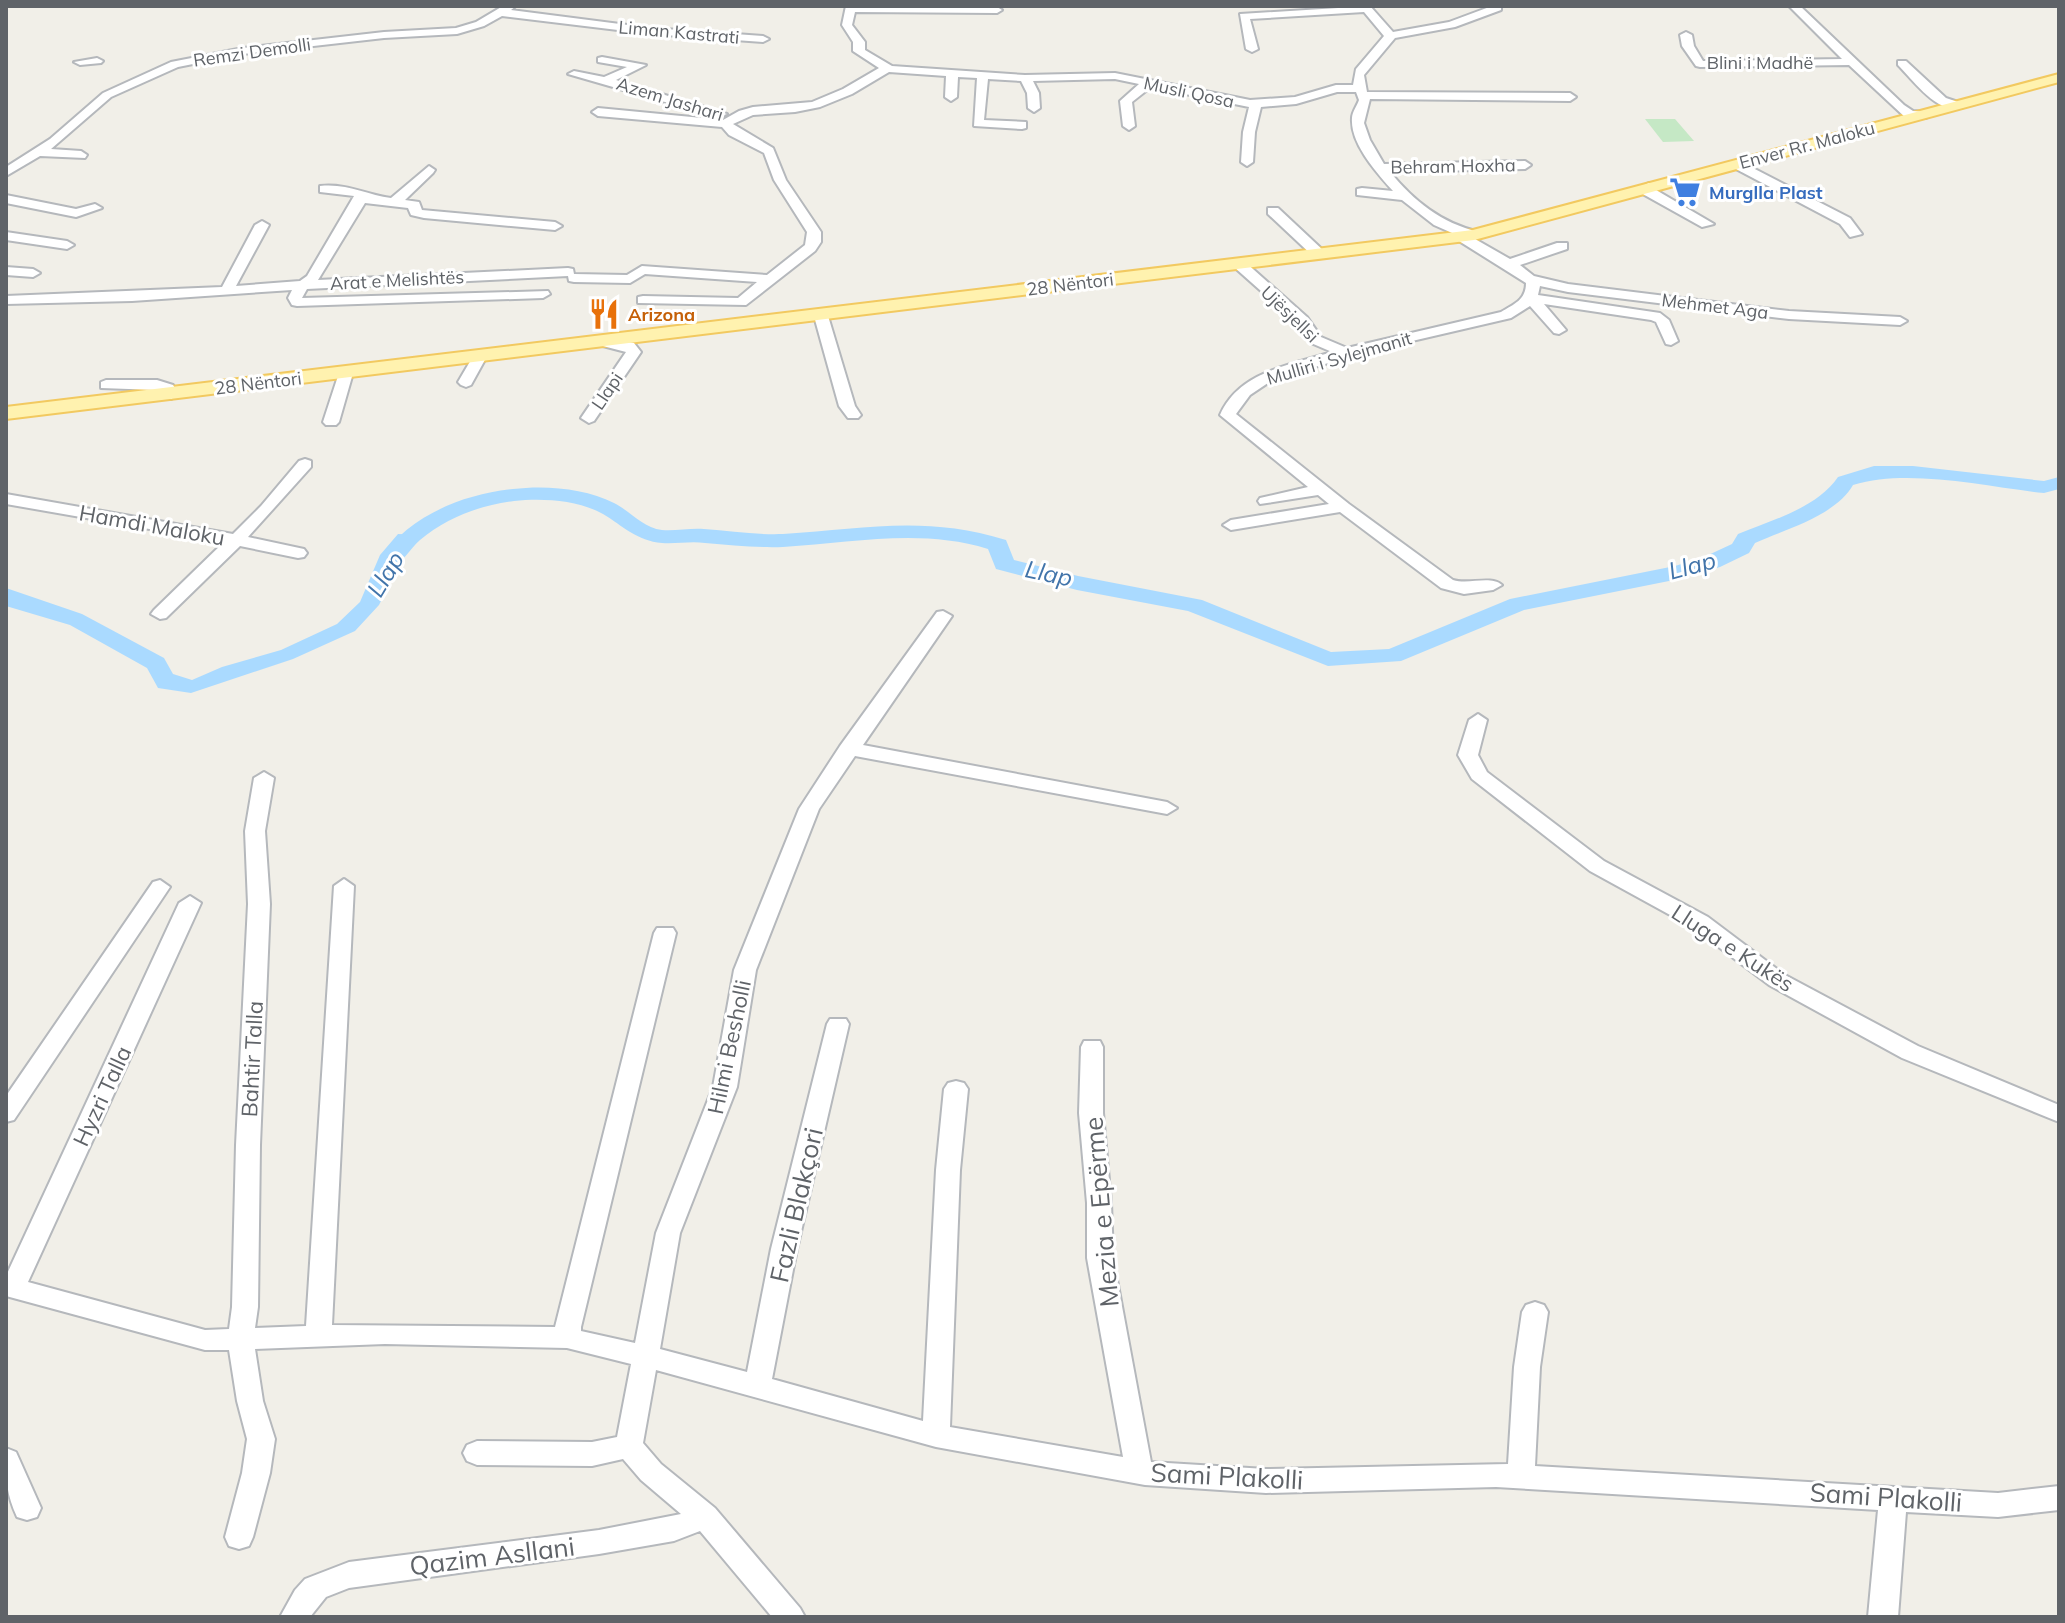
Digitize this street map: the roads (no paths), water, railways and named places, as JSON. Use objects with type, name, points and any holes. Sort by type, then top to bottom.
[{"type":"main road","name":"Enver Rr. Maloku","points":[[1474,235],[2059,78]]},
{"type":"main road","name":"28 Nëntori","points":[[6,413],[1474,235]]},
{"type":"street","points":[[1794,6],[1900,108],[1910,115],[1922,115]]},
{"type":"street","points":[[1252,49],[1244,16],[1364,8],[1390,36],[1451,25],[1497,8]]},
{"type":"street","name":"Liman Kastrati","points":[[506,9],[651,31],[763,39]]},
{"type":"street","name":"Remzi Demolli","points":[[10,167],[39,152],[107,95],[175,64],[243,51],[384,35],[457,31],[480,24],[506,9]]},
{"type":"street","points":[[850,10],[997,10]]},
{"type":"street","points":[[850,10],[891,17]]},
{"type":"street","points":[[850,10],[847,25],[859,42],[859,51],[886,69]]},
{"type":"street","name":"Blini i Madhë","points":[[1686,35],[1688,46],[1700,64],[1852,62]]},
{"type":"street","name":"Behram Hoxha","points":[[1390,36],[1387,47],[1358,74],[1362,92],[1358,123],[1380,168],[1404,196],[1457,234],[1474,235]]},
{"type":"street","points":[[1759,52],[1839,50]]},
{"type":"street","name":"Azem Jashari","points":[[602,60],[640,65],[607,80]]},
{"type":"street","points":[[80,62],[97,61]]},
{"type":"street","points":[[1902,63],[1942,101],[1948,105],[1961,105]]},
{"type":"street","name":"Musli Qosa","points":[[886,69],[902,75],[952,72],[1021,77],[1109,76],[1256,104],[1296,100],[1323,92],[1570,97]]},
{"type":"street","name":"Azem Jashari","points":[[598,112],[729,121],[753,112],[815,104],[886,69]]},
{"type":"street","points":[[951,97],[952,72]]},
{"type":"street","name":"Azem Jashari","points":[[574,74],[607,80],[729,121]]},
{"type":"street","points":[[983,75],[978,123],[1022,125]]},
{"type":"street","points":[[1021,77],[1033,93],[1034,108]]},
{"type":"street","points":[[1129,126],[1126,101],[1147,84]]},
{"type":"street","points":[[1322,106],[1323,92]]},
{"type":"street","points":[[1247,162],[1249,132],[1256,104]]},
{"type":"street","name":"Azem Jashari","points":[[725,327],[724,323],[741,302],[814,242],[814,232],[780,180],[769,151],[733,132],[729,121]]},
{"type":"street","points":[[39,152],[81,155]]},
{"type":"street","points":[[1747,162],[1740,166],[1845,221],[1855,234]]},
{"type":"street","name":"Behram Hoxha","points":[[1380,168],[1525,165]]},
{"type":"street","points":[[396,201],[429,170]]},
{"type":"street","points":[[1654,186],[1646,190],[1707,224]]},
{"type":"street","points":[[325,189],[360,193],[312,279],[301,287],[295,298],[297,302],[543,294]]},
{"type":"street","points":[[1362,192],[1404,196]]},
{"type":"street","points":[[6,199],[84,214],[95,208]]},
{"type":"street","points":[[358,201],[396,201],[414,205],[416,212],[424,214],[555,226]]},
{"type":"street","points":[[1273,211],[1320,255]]},
{"type":"street","points":[[226,292],[262,225]]},
{"type":"street","points":[[1474,235],[1464,238],[1530,279],[1533,288],[1531,298]]},
{"type":"street","points":[[6,236],[67,245]]},
{"type":"street","points":[[1509,264],[1562,246]]},
{"type":"street","name":"Ujësjellsi","points":[[1239,264],[1302,320],[1316,340],[1347,353]]},
{"type":"street","name":"Arat e Melishtës","points":[[6,300],[226,292],[367,281],[571,275],[630,279],[642,270],[769,279]]},
{"type":"street","points":[[6,271],[33,273]]},
{"type":"street","name":"Mehmet Aga","points":[[1530,279],[1568,288],[1789,315],[1900,321]]},
{"type":"street","points":[[1531,298],[1559,330]]},
{"type":"street","points":[[1531,298],[1655,316],[1662,320],[1671,341]]},
{"type":"street","name":"Mulliri i Sylejmanit","points":[[1493,585],[1464,589],[1447,584],[1234,423],[1228,411],[1263,378],[1347,353],[1494,319],[1516,311],[1531,298]]},
{"type":"street","points":[[643,300],[741,302]]},
{"type":"street","points":[[821,316],[847,406],[853,415]]},
{"type":"street","name":"Llapi","points":[[589,418],[634,352],[629,346],[604,342]]},
{"type":"street","points":[[466,382],[480,356]]},
{"type":"street","points":[[331,422],[346,373]]},
{"type":"street","name":"28 Nëntori","points":[[106,385],[157,385],[168,388],[171,394]]},
{"type":"street","points":[[160,614],[267,510],[305,464]]},
{"type":"street","points":[[1266,501],[1323,489]]},
{"type":"street","name":"Hamdi Maloku","points":[[6,499],[298,553]]},
{"type":"street","points":[[1231,525],[1343,507]]},
{"type":"street","name":"Hilmi Besholli","points":[[629,1446],[668,1233],[725,1087],[745,970],[809,809],[847,750],[943,616]]},
{"type":"street","name":"Lluga e Kukës","points":[[1478,720],[1468,755],[1479,775],[1597,866],[1700,922],[1777,980],[1910,1052],[2059,1114]]},
{"type":"street","points":[[847,750],[890,755],[1167,808]]},
{"type":"street","name":"Bahtir Talla","points":[[240,1339],[245,1307],[248,1145],[259,904],[255,831],[264,778]]},
{"type":"street","points":[[318,1336],[344,886]]},
{"type":"street","points":[[6,1114],[160,887]]},
{"type":"street","name":"Hyzri Talla","points":[[190,903],[9,1287],[205,1340],[462,1334],[567,1338],[646,1356]]},
{"type":"street","points":[[567,1338],[665,933]]},
{"type":"street","name":"Fazli Blakçori","points":[[757,1387],[784,1249],[838,1024]]},
{"type":"street","name":"Mezia e Epërme","points":[[1092,1047],[1091,1113],[1099,1203],[1100,1258],[1139,1471]]},
{"type":"street","points":[[936,1436],[948,1170],[956,1089]]},
{"type":"street","points":[[1521,1476],[1527,1367],[1535,1312]]},
{"type":"street","points":[[239,1537],[256,1473],[261,1439],[250,1401],[240,1339]]},
{"type":"street","name":"Sami Plakolli","points":[[646,1356],[936,1436],[1139,1471],[1266,1481],[1521,1476],[1998,1505],[2059,1498]]},
{"type":"street","points":[[477,1453],[592,1454],[629,1446],[651,1472],[705,1517],[790,1617]]},
{"type":"street","points":[[6,1460],[27,1508]]},
{"type":"street","points":[[1883,1617],[1893,1497]]},
{"type":"street","name":"Qazim Asllani","points":[[295,1617],[304,1598],[320,1582],[349,1575],[599,1542],[674,1529],[705,1517]]},
{"type":"water","points":[[398,534],[422,535],[403,556],[379,605],[355,631],[293,659],[191,693],[158,688],[147,668],[70,625],[6,606],[6,588],[82,614],[164,658],[173,674],[192,680],[222,667],[281,650],[337,624],[360,602],[380,555]]},
{"type":"waterway","name":"Llap","points":[[389,561],[414,534],[461,508],[514,495],[559,495],[603,506],[644,532],[663,536],[753,541],[908,530],[968,536],[998,545],[1004,564],[1077,583],[1194,605],[1328,659],[1393,656],[1518,604],[1679,572],[1712,562],[1741,548],[1746,539],[1811,510],[1838,493],[1845,481],[1874,472],[1913,472],[2044,487],[2059,483]]},
{"type":"place","name":"Murglla Plast","points":[[1685,192]]},
{"type":"place","name":"Arizona","points":[[604,314]]}]
